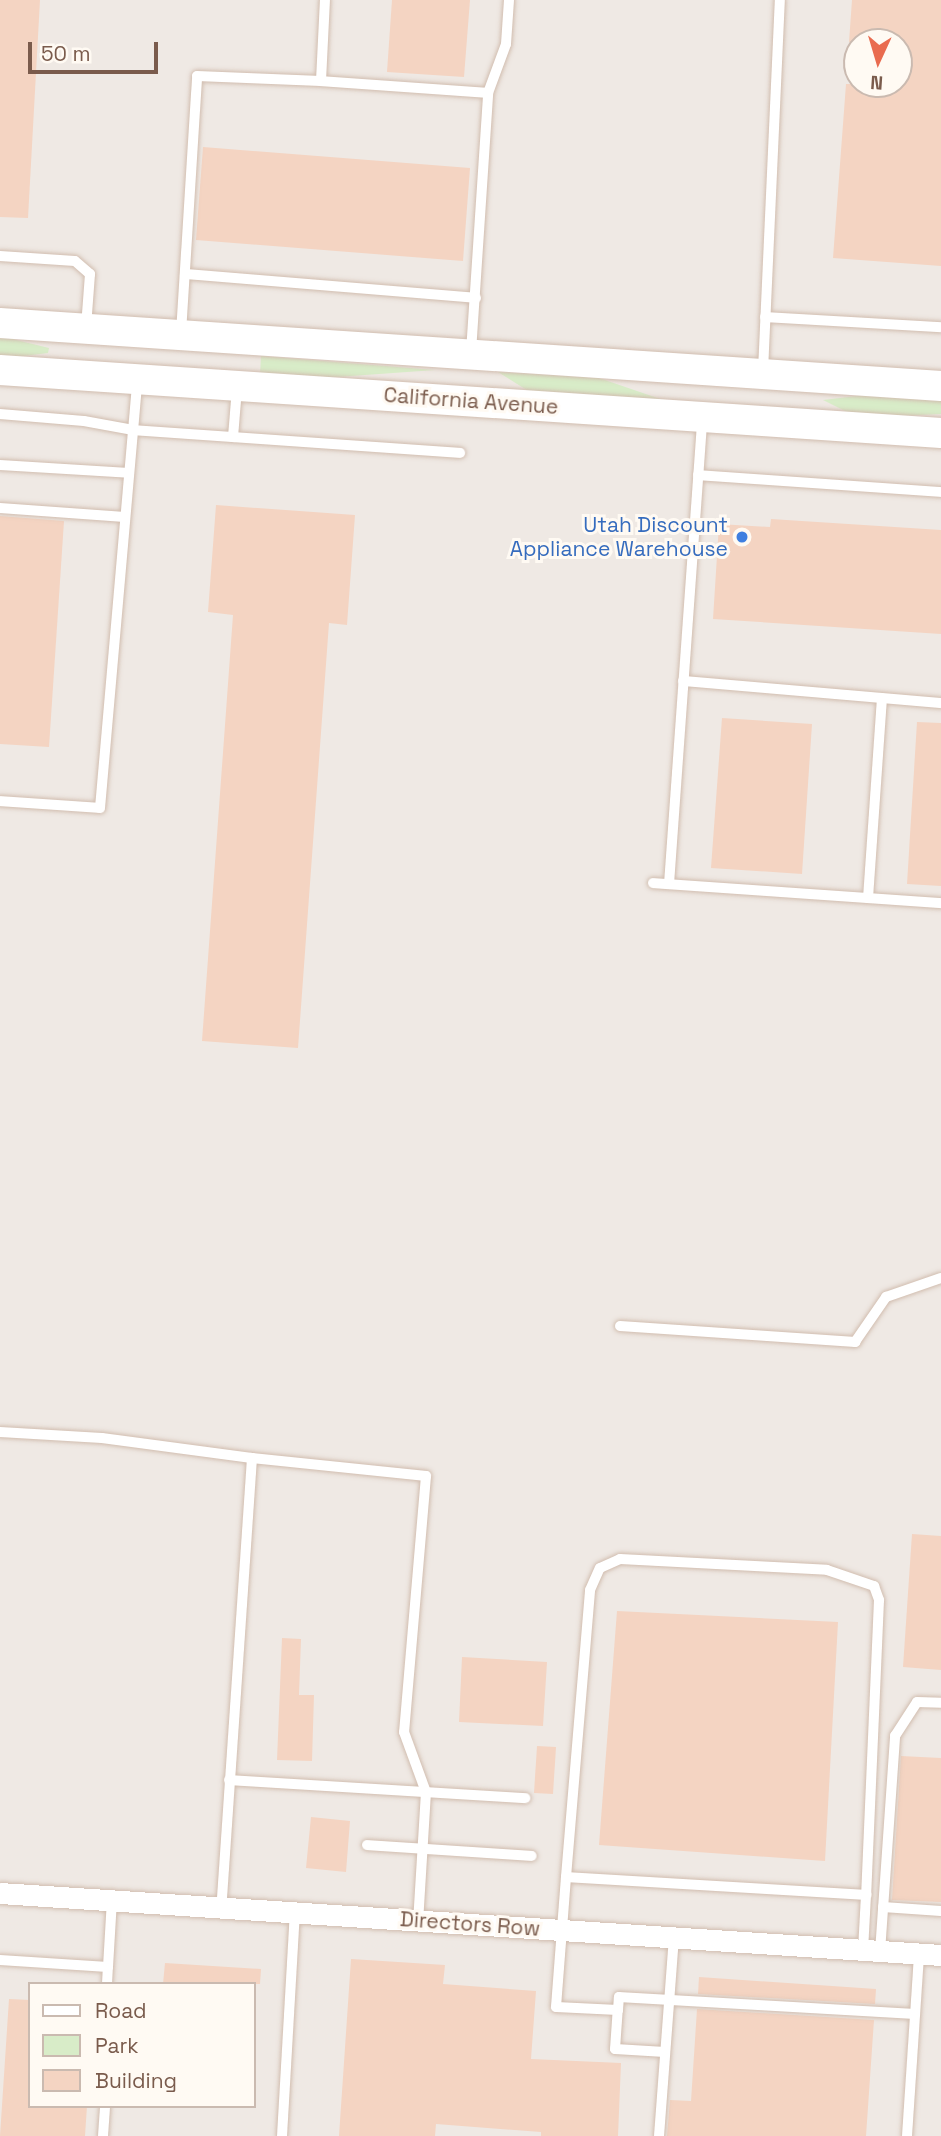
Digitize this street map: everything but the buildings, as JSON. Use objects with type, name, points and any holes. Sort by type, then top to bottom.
[{"type":"main road","points":[[0,323],[941,386]]},
{"type":"main road","points":[[83,375],[86,329]]},
{"type":"main road","points":[[178,382],[181,335]]},
{"type":"main road","points":[[467,401],[470,355]]},
{"type":"main road","name":"California Avenue","points":[[0,370],[941,433]]},
{"type":"main road","points":[[735,419],[750,374]]},
{"type":"street","name":"Directors Row","points":[[0,1893],[941,1955]]},
{"type":"lane","points":[[321,81],[325,0]]},
{"type":"lane","points":[[470,355],[477,298],[488,93],[506,44],[509,0]]},
{"type":"lane","points":[[750,374],[765,317],[780,0]]},
{"type":"lane","points":[[181,335],[197,76],[321,81],[488,93]]},
{"type":"lane","points":[[0,256],[75,261],[90,274],[86,329]]},
{"type":"lane","points":[[185,274],[477,298]]},
{"type":"lane","points":[[765,317],[941,327]]},
{"type":"lane","points":[[0,801],[100,808],[137,379]]},
{"type":"lane","points":[[233,438],[237,386]]},
{"type":"lane","points":[[0,414],[84,421],[132,430],[460,453]]},
{"type":"lane","points":[[669,884],[702,417]]},
{"type":"lane","points":[[0,465],[129,473]]},
{"type":"lane","points":[[698,475],[941,492]]},
{"type":"lane","points":[[0,508],[125,517]]},
{"type":"lane","points":[[683,681],[941,703]]},
{"type":"lane","points":[[868,898],[882,698]]},
{"type":"lane","points":[[653,883],[941,903]]},
{"type":"lane","points":[[620,1326],[855,1342],[886,1297],[941,1278]]},
{"type":"lane","points":[[0,1432],[102,1438],[252,1458],[426,1476],[404,1732],[426,1793],[418,1921]]},
{"type":"lane","points":[[221,1908],[252,1458]]},
{"type":"lane","points":[[618,2010],[556,2007],[590,1590],[600,1568],[620,1559],[827,1570],[874,1586],[879,1600],[866,1895],[871,1951]]},
{"type":"lane","points":[[871,1951],[883,1906],[895,1736],[917,1702],[941,1703]]},
{"type":"lane","points":[[229,1780],[525,1798]]},
{"type":"lane","points":[[367,1845],[532,1856]]},
{"type":"lane","points":[[566,1877],[866,1895]]},
{"type":"lane","points":[[107,1982],[112,1900]]},
{"type":"lane","points":[[883,1906],[941,1911]]},
{"type":"lane","points":[[282,2136],[295,1912]]},
{"type":"lane","points":[[659,2136],[674,1938]]},
{"type":"lane","points":[[907,2136],[919,1954]]},
{"type":"lane","points":[[0,1960],[108,1967]]},
{"type":"lane","points":[[665,2052],[615,2049],[619,1997],[915,2014]]},
{"type":"lane","points":[[103,2136],[105,2108]]},
{"type":"shaded area","points":[[0,0],[941,0],[941,2136],[0,2136]]},
{"type":"green space","points":[[0,336],[49,348],[48,353],[0,359]]},
{"type":"green space","points":[[261,356],[435,370],[309,379],[260,375]]},
{"type":"green space","points":[[498,372],[599,378],[675,404],[533,394]]},
{"type":"green space","points":[[865,395],[941,401],[941,414],[859,418],[823,400]]},
{"type":"place","name":"Utah Discount Appliance Warehouse","points":[[742,537]]}]
